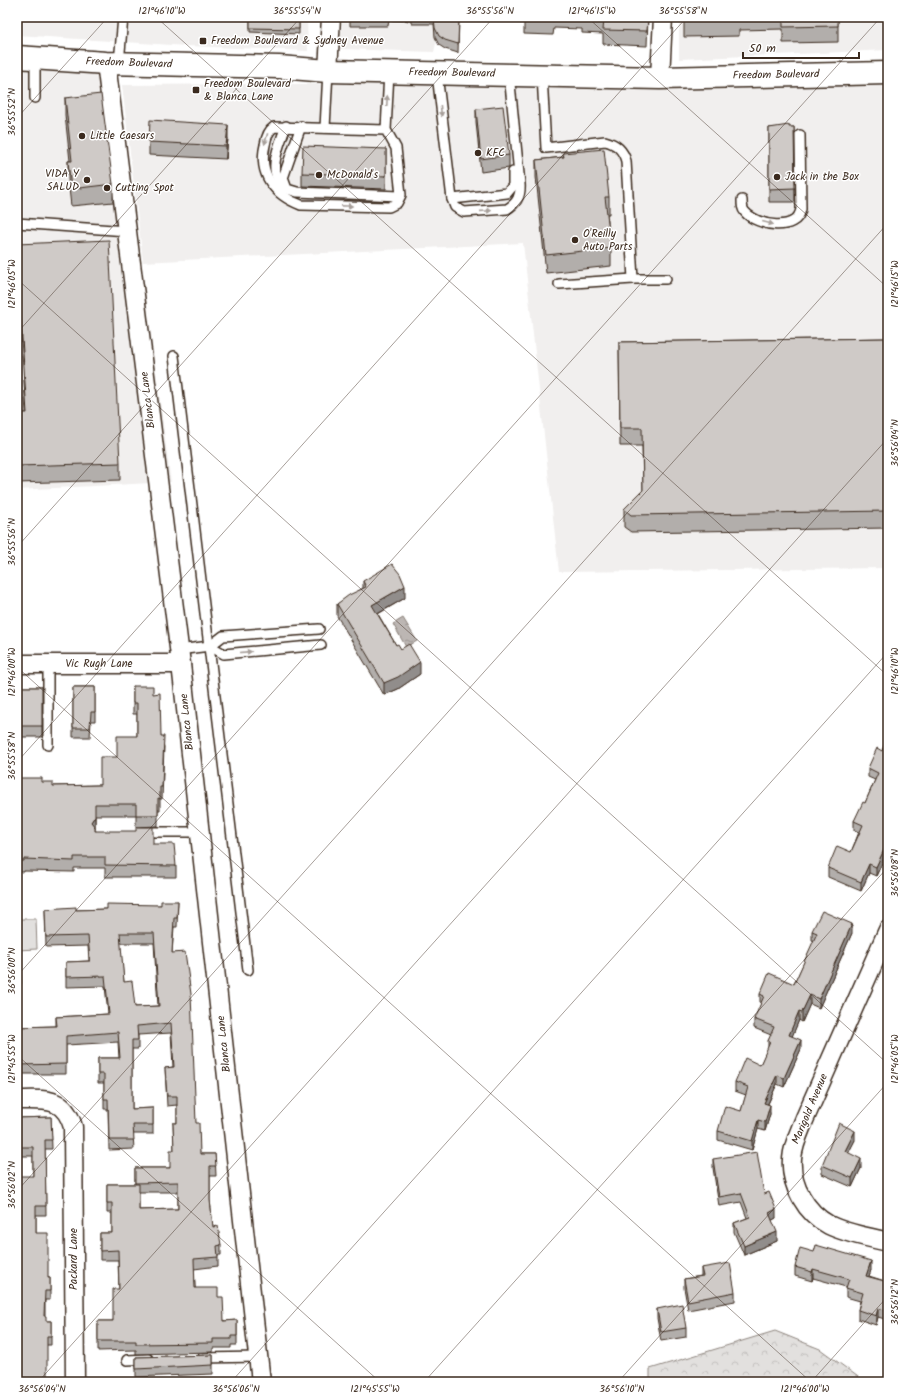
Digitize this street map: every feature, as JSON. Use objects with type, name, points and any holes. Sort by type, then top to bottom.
[{"type":"main road","name":"Freedom Boulevard","points":[[26,57],[113,63],[278,67],[328,71],[437,72],[660,78],[888,73]]},
{"type":"street","points":[[328,71],[331,17]]},
{"type":"street","points":[[660,78],[663,17]]},
{"type":"street","name":"Blanca Lane","points":[[113,63],[127,231],[180,657],[261,1382]]},
{"type":"street","name":"Vic Rugh Lane","points":[[17,664],[48,664],[180,657]]},
{"type":"street","name":"Marigold Avenue","points":[[888,930],[805,1118],[794,1147],[792,1160],[796,1185],[808,1207],[817,1217],[843,1231],[888,1242]]},
{"type":"street","name":"Packard Lane","points":[[17,1100],[47,1101],[61,1106],[71,1120],[74,1136],[75,1382]]},
{"type":"lane","points":[[113,63],[123,17]]},
{"type":"lane","points":[[26,57],[35,98]]},
{"type":"lane","points":[[325,128],[328,71]]},
{"type":"lane","points":[[386,130],[274,126],[268,133],[263,152],[263,162],[270,182],[275,190],[290,201],[300,205],[389,207],[397,203],[400,196],[396,148],[386,130],[389,71]]},
{"type":"lane","points":[[437,72],[452,199],[455,207],[464,212],[507,209],[512,206],[519,197],[520,184],[508,74]]},
{"type":"lane","points":[[542,75],[546,148],[605,141],[614,143],[623,152],[626,161],[633,279]]},
{"type":"lane","points":[[452,199],[503,194],[510,190],[513,186],[514,180],[506,110],[512,102]]},
{"type":"lane","points":[[286,126],[277,154],[274,170],[280,183],[287,188],[297,192],[400,196]]},
{"type":"lane","points":[[287,188],[282,178],[301,126]]},
{"type":"lane","points":[[742,200],[742,208],[748,215],[768,224],[789,223],[795,220],[801,209],[800,135]]},
{"type":"lane","points":[[17,223],[127,231]]},
{"type":"lane","points":[[559,284],[633,279],[666,279]]},
{"type":"lane","points":[[174,356],[248,970]]},
{"type":"lane","points":[[180,657],[210,646],[223,636],[319,629]]},
{"type":"lane","points":[[210,646],[224,654],[321,645]]},
{"type":"lane","points":[[48,664],[48,745]]},
{"type":"lane","points":[[135,832],[200,832]]},
{"type":"lane","points":[[189,1359],[259,1357]]},
{"type":"lane","points":[[127,1360],[158,1359]]},
{"type":"shaded area","points":[[17,17],[307,17],[308,51],[187,46],[17,35]]},
{"type":"shaded area","points":[[342,17],[442,17],[434,52],[340,49]]},
{"type":"shaded area","points":[[679,17],[888,17],[888,50],[679,59]]},
{"type":"shaded area","points":[[17,68],[116,75],[171,482],[17,490]]},
{"type":"shaded area","points":[[888,80],[888,568],[559,572],[523,243],[143,262],[122,85]]},
{"type":"green space","points":[[17,919],[36,919],[37,949],[17,950]]},
{"type":"green space","points":[[775,1331],[820,1349],[865,1382],[650,1382],[650,1369]]},
{"type":"water","points":[[403,618],[417,641],[406,647],[393,624]]},
{"type":"building","points":[[250,17],[299,17],[299,29],[250,28]]},
{"type":"building","points":[[350,17],[388,17],[350,18]]},
{"type":"building","points":[[434,17],[459,17],[458,44],[445,40],[439,36],[435,28]]},
{"type":"building","points":[[524,17],[553,17],[553,21],[524,19]]},
{"type":"building","points":[[582,17],[648,17],[647,31],[603,30],[604,19],[582,19]]},
{"type":"building","points":[[684,17],[738,17],[739,19],[684,20]]},
{"type":"building","points":[[783,17],[838,17],[838,26],[783,27]]},
{"type":"building","points":[[101,94],[113,184],[71,189],[68,161],[72,161],[65,98]]},
{"type":"building","points":[[503,106],[509,155],[481,159],[476,109]]},
{"type":"building","points":[[150,120],[228,125],[226,146],[149,142]]},
{"type":"building","points":[[789,125],[789,127],[794,127],[795,188],[769,189],[769,128]]},
{"type":"building","points":[[303,146],[386,149],[386,176],[302,173]]},
{"type":"building","name":"O'Reilly Auto Parts","points":[[604,149],[609,197],[605,197],[611,248],[546,255],[536,160],[564,157],[563,153]]},
{"type":"building","points":[[109,240],[120,463],[17,466],[17,413],[27,413],[17,244]]},
{"type":"building","points":[[888,338],[888,511],[631,515],[624,509],[643,490],[642,428],[620,428],[619,342]]},
{"type":"building","points":[[392,564],[400,574],[405,586],[372,605],[396,645],[398,644],[401,649],[409,644],[420,662],[398,677],[384,683],[337,604],[349,595],[366,587],[363,581]]},
{"type":"building","points":[[17,677],[21,677],[21,687],[42,687],[42,726],[21,726],[21,738],[17,738]]},
{"type":"building","points":[[133,686],[153,686],[153,694],[160,693],[161,736],[164,736],[162,787],[160,787],[160,799],[158,798],[158,815],[136,815],[136,804],[95,804],[95,816],[91,822],[95,827],[95,831],[136,831],[136,827],[153,827],[153,844],[174,844],[176,866],[105,865],[105,857],[74,857],[74,861],[24,859],[24,861],[17,861],[17,778],[42,778],[42,782],[53,782],[53,786],[100,785],[100,757],[117,757],[117,736],[137,736],[137,703],[133,703]]},
{"type":"building","points":[[73,687],[95,687],[95,712],[91,712],[90,728],[73,728]]},
{"type":"building","points":[[888,736],[888,841],[876,867],[869,864],[861,882],[828,868],[837,846],[851,852],[863,825],[854,821],[863,802],[865,803],[878,773],[868,768],[877,748],[882,751]]},
{"type":"building","points":[[161,901],[178,901],[177,918],[174,918],[172,953],[185,952],[191,994],[196,1123],[199,1123],[200,1154],[215,1154],[216,1166],[210,1166],[210,1200],[213,1227],[218,1226],[221,1245],[217,1246],[218,1257],[194,1259],[195,1288],[218,1288],[218,1297],[223,1297],[224,1321],[237,1320],[237,1336],[231,1336],[231,1339],[213,1339],[213,1343],[136,1344],[136,1341],[98,1341],[98,1321],[113,1321],[113,1289],[119,1289],[118,1250],[100,1251],[100,1233],[112,1233],[112,1203],[107,1203],[107,1184],[139,1184],[139,1210],[178,1209],[178,1182],[135,1183],[135,1168],[170,1168],[170,1150],[174,1150],[173,1123],[177,1123],[177,1096],[167,1096],[165,1068],[174,1067],[171,1023],[137,1026],[138,1040],[132,1040],[132,1109],[153,1108],[153,1125],[133,1125],[134,1140],[109,1140],[108,1099],[104,1099],[104,1074],[98,1074],[98,1058],[120,1058],[118,1032],[66,1036],[66,1064],[17,1065],[17,1027],[57,1026],[56,1017],[109,1014],[105,976],[66,977],[66,962],[90,961],[88,936],[46,937],[45,909],[76,907],[76,910],[107,909],[107,904],[161,905]],"holes":[[[120,933],[154,933],[159,1006],[135,1007],[132,981],[124,982]]]},
{"type":"building","points":[[822,911],[852,924],[819,999],[810,995],[802,1012],[799,1011],[789,1035],[801,1040],[784,1078],[777,1075],[764,1103],[770,1105],[765,1122],[758,1120],[752,1141],[718,1131],[725,1106],[741,1111],[748,1087],[735,1082],[745,1058],[760,1065],[770,1042],[768,1041],[774,1027],[754,1019],[764,996],[760,994],[769,973],[794,984],[817,933],[812,931]]},
{"type":"building","points":[[17,946],[20,946],[21,975],[17,975]]},
{"type":"building","points":[[51,1117],[52,1140],[45,1140],[46,1206],[36,1206],[36,1233],[48,1233],[48,1278],[50,1278],[50,1291],[45,1291],[44,1316],[46,1316],[46,1321],[51,1321],[51,1336],[47,1336],[47,1382],[17,1382],[17,1176],[33,1176],[33,1147],[17,1147],[17,1118]]},
{"type":"building","points":[[839,1123],[855,1131],[845,1151],[861,1159],[852,1178],[822,1165]]},
{"type":"building","points":[[757,1152],[764,1194],[769,1192],[776,1209],[769,1213],[777,1232],[744,1246],[734,1223],[750,1217],[741,1193],[719,1197],[713,1159]]},
{"type":"building","points":[[816,1245],[871,1261],[866,1276],[888,1282],[888,1311],[878,1308],[876,1316],[858,1310],[863,1293],[846,1288],[849,1279],[813,1269],[812,1272],[795,1267],[800,1248],[814,1252]]},
{"type":"building","points":[[730,1263],[735,1292],[688,1301],[684,1279],[703,1276],[701,1268]]},
{"type":"building","points":[[682,1304],[686,1328],[661,1332],[657,1309]]},
{"type":"building","points":[[213,1355],[213,1365],[136,1369],[136,1357]]},
{"type":"place","name":"Freedom Boulevard & Sydney Avenue","points":[[203,41]]},
{"type":"place","name":"Freedom Boulevard & Blanca Lane","points":[[196,90]]},
{"type":"place","name":"Little Caesars","points":[[82,136]]},
{"type":"place","name":"KFC","points":[[478,153]]},
{"type":"place","name":"McDonald's","points":[[319,175]]},
{"type":"place","name":"Jack in the Box","points":[[777,177]]},
{"type":"place","name":"VIDA Y SALUD","points":[[87,180]]},
{"type":"place","name":"Cutting Spot","points":[[107,188]]},
{"type":"place","name":"O'Reilly Auto Parts","points":[[575,240]]}]
